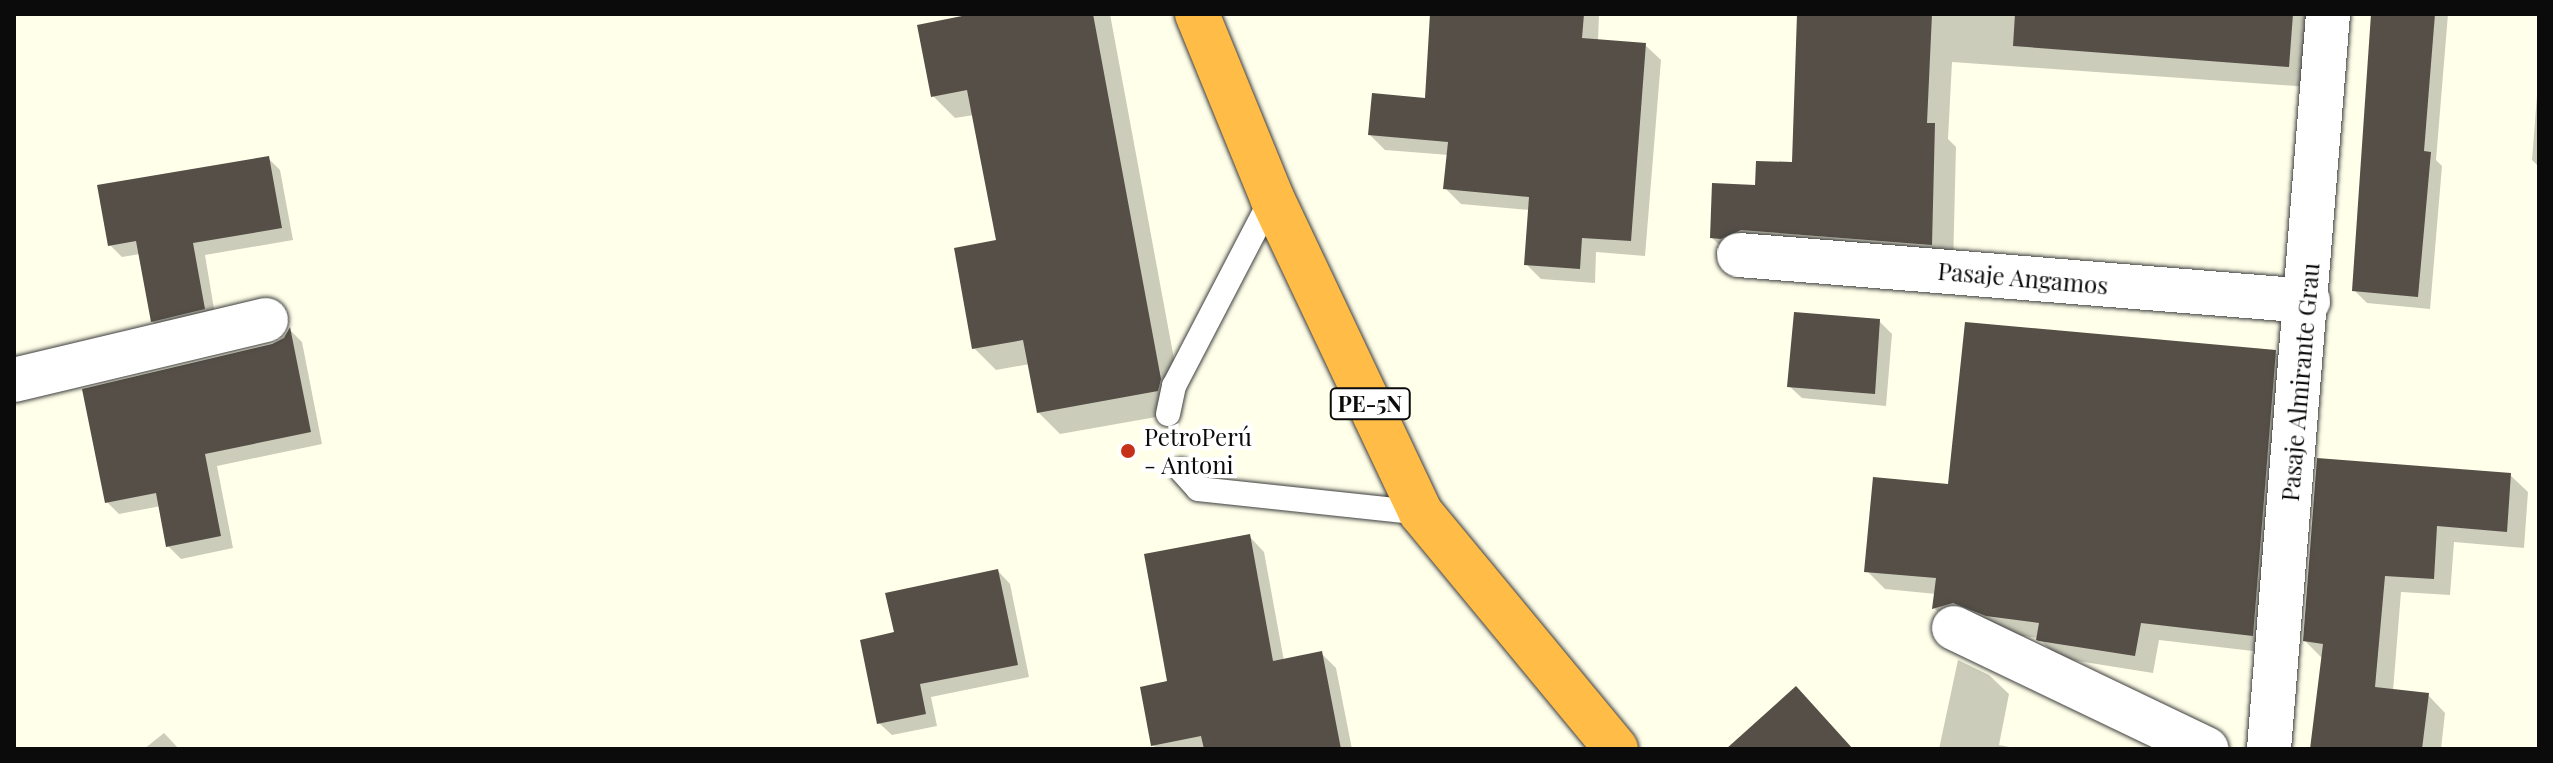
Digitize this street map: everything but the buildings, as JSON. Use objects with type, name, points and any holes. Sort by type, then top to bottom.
[{"type":"highway","name":"PE-5N","points":[[1197,14],[1272,198],[1421,513],[1616,749]]},
{"type":"street","name":"Pasaje Almirante Grau","points":[[2269,749],[2308,301],[2328,14]]},
{"type":"street","name":"Pasaje Angamos","points":[[1739,255],[2308,301]]},
{"type":"street","points":[[14,380],[266,320]]},
{"type":"street","points":[[1954,628],[2206,749]]},
{"type":"lane","points":[[1168,414],[1174,386],[1272,198]]},
{"type":"lane","points":[[1181,470],[1198,489],[1421,513]]},
{"type":"place","name":"PetroPerú - Antoni","points":[[1128,451]]}]
